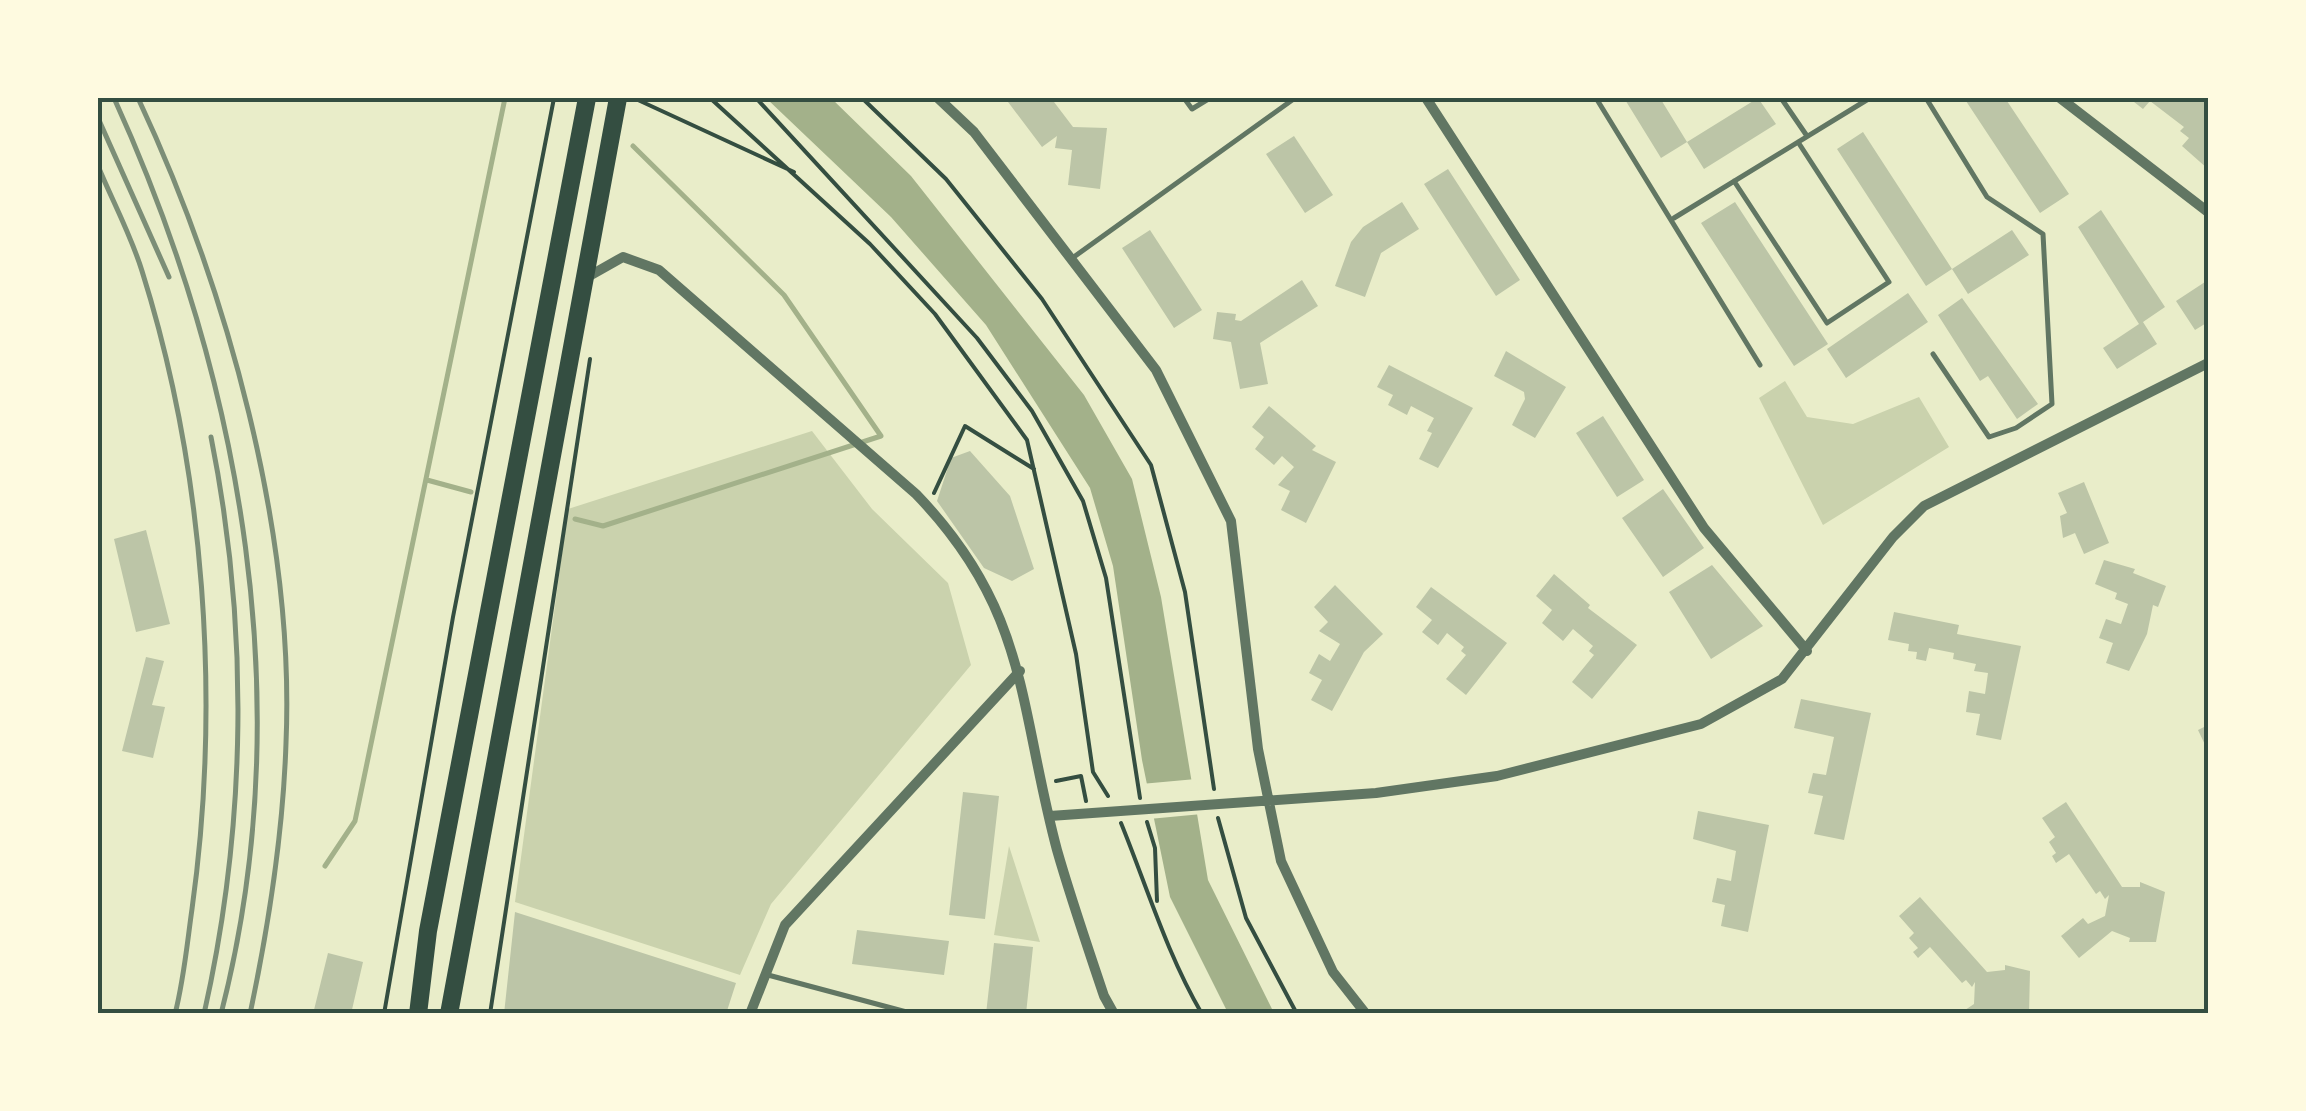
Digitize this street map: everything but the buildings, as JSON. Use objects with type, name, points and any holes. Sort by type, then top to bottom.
[{"type":"main road","points":[[418,1014],[428,931],[587,98]]},
{"type":"main road","points":[[448,1014],[618,98]]},
{"type":"main road","points":[[459,1014],[464,928]]},
{"type":"main road","points":[[406,1014],[428,931]]},
{"type":"street","points":[[938,98],[974,132],[1156,370],[1231,521],[1281,861],[1333,972],[1366,1014]]},
{"type":"street","points":[[1426,98],[1704,528],[1807,651]]},
{"type":"street","points":[[2060,98],[2208,212]]},
{"type":"street","points":[[584,280],[622,257],[659,270],[916,494],[954,533],[989,591],[1020,670],[1050,816],[1104,996],[1114,1014]]},
{"type":"street","points":[[1050,816],[1083,810],[1376,793],[1497,776],[1700,724],[1782,679],[1893,537],[1924,506],[2208,363]]},
{"type":"street","points":[[750,1014],[784,925],[1020,670]]},
{"type":"lane","points":[[1184,98],[1192,109],[1210,98]]},
{"type":"lane","points":[[1071,260],[1295,98]]},
{"type":"lane","points":[[1596,98],[1674,218],[1760,365]]},
{"type":"lane","points":[[1781,98],[1807,136]]},
{"type":"lane","points":[[1674,218],[1870,98]]},
{"type":"lane","points":[[1926,98],[1987,196],[2043,234],[2052,404],[2016,428],[1988,437],[1933,354]]},
{"type":"lane","points":[[1734,181],[1827,323],[1889,282],[1798,142]]},
{"type":"lane","points":[[766,974],[914,1014]]},
{"type":"path","points":[[384,1014],[453,617],[554,98]]},
{"type":"path","points":[[638,98],[794,172]]},
{"type":"path","points":[[710,98],[794,172],[934,314],[1027,440],[1068,615]]},
{"type":"path","points":[[756,98],[978,338],[1032,411],[1083,500],[1109,592],[1135,779],[1155,848],[1157,911]]},
{"type":"path","points":[[862,98],[946,179],[1042,299],[1151,465],[1185,592],[1214,793]]},
{"type":"path","points":[[490,1014],[590,357]]},
{"type":"path","points":[[928,506],[966,426],[1034,469]]},
{"type":"path","points":[[1043,783],[1081,776],[1083,810]]},
{"type":"path","points":[[1217,811],[1246,918],[1297,1014]]},
{"type":"shaded area","points":[[766,98],[831,98],[911,176],[1084,395],[1132,479],[1161,597],[1208,880],[1274,1013],[1228,1013],[1170,897],[1142,760],[1113,566],[1090,488],[986,325],[891,217]]},
{"type":"shaded area","points":[[1785,381],[1807,417],[1853,424],[1919,397],[1949,447],[1823,525],[1759,398]]},
{"type":"shaded area","points":[[812,431],[872,509],[948,583],[971,665],[771,904],[740,975],[515,902],[568,509]]},
{"type":"shaded area","points":[[1009,846],[1040,942],[994,935]]},
{"type":"pier","points":[[1196,779],[1202,814],[1149,819],[1141,784]]},
{"type":"waterway","points":[[325,866],[355,821],[505,98]]},
{"type":"waterway","points":[[575,519],[603,526],[881,436],[784,295],[633,146]]},
{"type":"waterway","points":[[427,480],[471,492]]},
{"type":"railway","points":[[114,98],[159,206],[196,318],[225,432],[246,547],[256,664],[256,781],[244,898],[221,1014]]},
{"type":"railway","points":[[138,98],[200,249],[226,330],[267,496],[279,580],[286,662],[282,812],[250,1014]]},
{"type":"railway","points":[[98,118],[169,277]]},
{"type":"railway","points":[[98,166],[138,258],[163,347],[180,426],[202,587],[206,668],[201,830],[175,1014]]},
{"type":"railway","points":[[204,1014],[229,870],[238,725],[232,580],[211,437]]}]
